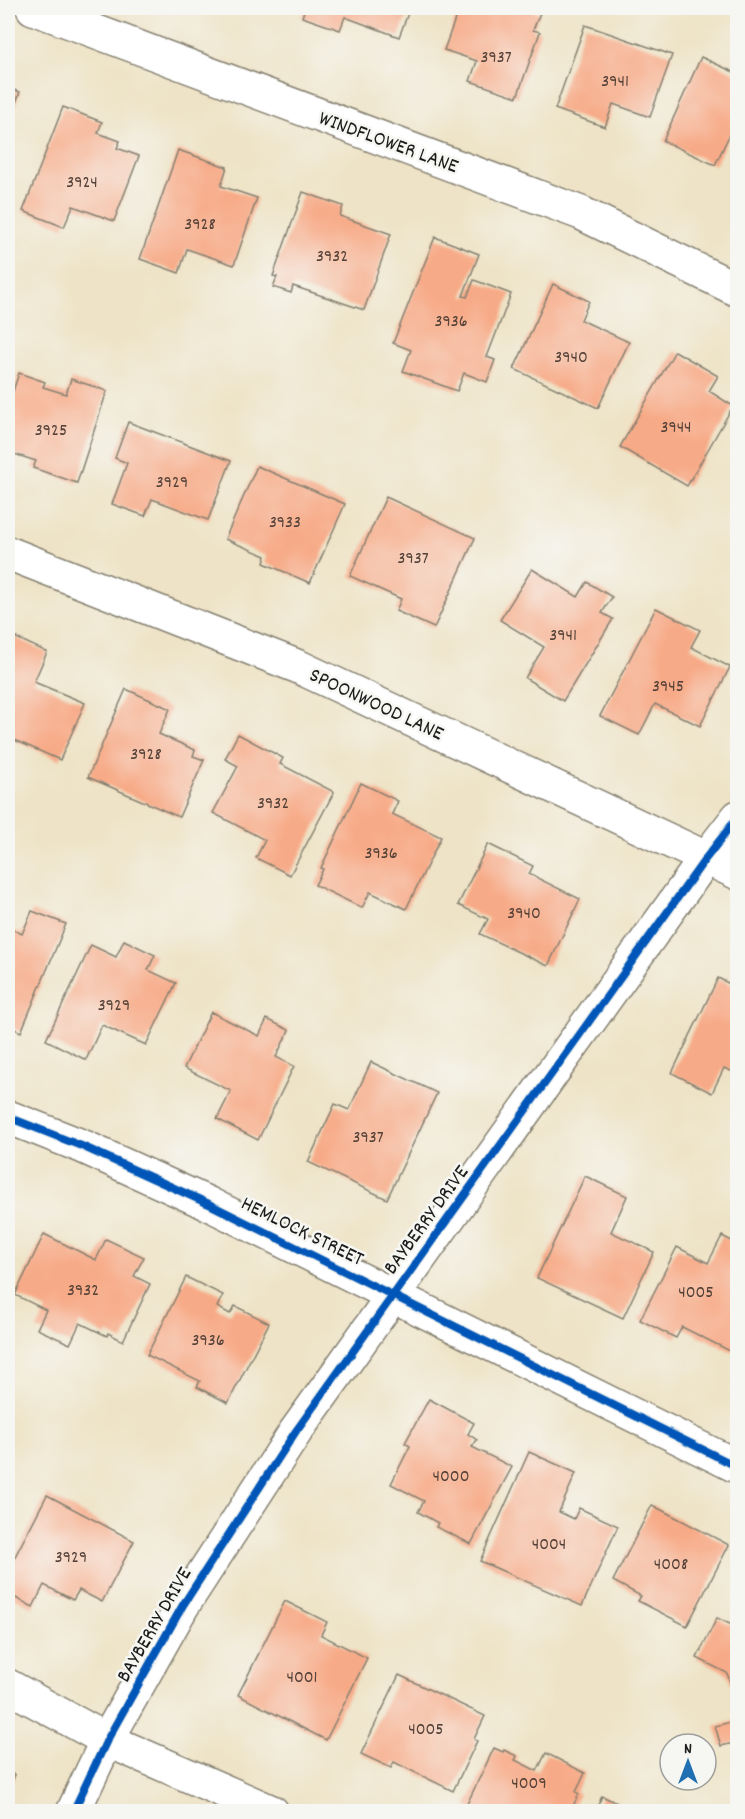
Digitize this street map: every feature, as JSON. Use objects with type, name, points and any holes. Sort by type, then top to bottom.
[{"type":"street","name":"WINDFLOWER LANE","points":[[33,8],[581,213],[738,291]]},
{"type":"street","name":"SPOONWOOD LANE","points":[[8,553],[299,668],[738,873]]},
{"type":"street","name":"BAYBERRY DRIVE","points":[[74,1812],[107,1740],[183,1605],[296,1431],[706,858],[738,817]]},
{"type":"street","name":"HEMLOCK STREET","points":[[8,1117],[84,1148],[199,1200],[738,1467]]},
{"type":"street","points":[[8,1686],[107,1740],[272,1812]]},
{"type":"building","points":[[305,8],[410,8],[399,37],[345,17],[340,30],[302,17]]},
{"type":"building","points":[[459,8],[525,8],[540,13],[533,30],[540,32],[517,97],[470,81],[477,61],[444,50]]},
{"type":"building","points":[[585,25],[672,55],[650,117],[613,104],[605,127],[555,109]]},
{"type":"building","points":[[701,57],[738,74],[738,137],[730,134],[715,165],[663,141]]},
{"type":"building","points":[[8,88],[20,92],[8,124]]},
{"type":"building","points":[[63,107],[102,122],[98,133],[120,141],[117,148],[139,156],[114,221],[73,206],[64,227],[23,211]]},
{"type":"building","points":[[178,150],[227,167],[221,186],[257,198],[234,265],[187,249],[179,273],[140,259]]},
{"type":"building","points":[[303,192],[343,206],[340,216],[391,234],[364,310],[293,286],[291,293],[273,287],[277,277],[273,276]]},
{"type":"building","points":[[435,237],[479,254],[463,296],[467,297],[474,280],[511,294],[487,357],[495,360],[487,382],[464,373],[457,391],[403,371],[411,350],[393,343]]},
{"type":"building","points":[[553,284],[589,301],[581,320],[629,342],[598,408],[514,369]]},
{"type":"building","points":[[675,351],[718,376],[709,391],[733,406],[687,486],[620,447]]},
{"type":"building","points":[[19,373],[45,382],[43,387],[66,394],[71,379],[107,391],[77,483],[33,468],[36,461],[8,452],[8,406]]},
{"type":"building","points":[[128,422],[231,461],[208,520],[152,499],[145,516],[112,504],[127,463],[115,458]]},
{"type":"building","points":[[257,466],[345,504],[310,583],[264,563],[266,556],[225,539]]},
{"type":"building","points":[[386,497],[475,538],[434,628],[396,611],[401,599],[350,576]]},
{"type":"building","points":[[532,569],[578,597],[587,582],[612,597],[602,613],[613,619],[563,701],[525,678],[544,647],[500,620]]},
{"type":"building","points":[[656,608],[700,630],[691,647],[730,667],[700,726],[655,704],[639,735],[600,716]]},
{"type":"building","points":[[8,634],[47,652],[34,682],[85,703],[60,760],[10,738],[8,743]]},
{"type":"building","points":[[126,689],[170,709],[159,734],[195,750],[193,756],[204,760],[179,817],[88,777]]},
{"type":"building","points":[[238,734],[283,758],[280,764],[334,792],[290,875],[256,858],[265,840],[213,813],[238,766],[225,759]]},
{"type":"building","points":[[361,783],[398,801],[392,814],[441,837],[406,909],[370,892],[362,908],[315,885]]},
{"type":"building","points":[[488,844],[533,866],[529,874],[580,899],[548,966],[480,934],[488,919],[458,905]]},
{"type":"building","points":[[32,911],[66,924],[21,1032],[8,1026],[8,927],[22,934]]},
{"type":"building","points":[[124,940],[155,955],[148,970],[176,983],[146,1045],[102,1025],[86,1060],[46,1040],[91,945],[116,957]]},
{"type":"building","points":[[718,978],[738,988],[738,1074],[724,1068],[712,1093],[672,1073]]},
{"type":"building","points":[[211,1012],[259,1036],[267,1019],[289,1030],[276,1057],[294,1066],[258,1140],[217,1119],[231,1091],[184,1068]]},
{"type":"building","points":[[371,1062],[437,1093],[387,1199],[308,1162],[335,1104],[349,1110]]},
{"type":"building","points":[[585,1176],[627,1196],[611,1232],[654,1252],[623,1318],[537,1278]]},
{"type":"building","points":[[44,1234],[96,1260],[106,1239],[144,1257],[134,1276],[150,1284],[123,1341],[80,1323],[70,1344],[37,1329],[46,1310],[15,1295]]},
{"type":"building","points":[[722,1236],[738,1244],[738,1355],[682,1327],[676,1338],[640,1320],[677,1247],[708,1263]]},
{"type":"building","points":[[186,1277],[223,1295],[217,1307],[230,1314],[235,1306],[269,1323],[228,1403],[197,1387],[200,1381],[147,1355]]},
{"type":"building","points":[[429,1399],[474,1423],[468,1434],[477,1440],[472,1447],[512,1467],[471,1544],[436,1527],[438,1523],[418,1512],[424,1501],[391,1484],[410,1446],[405,1443]]},
{"type":"building","points":[[529,1452],[576,1473],[559,1512],[574,1519],[579,1508],[618,1526],[582,1606],[480,1561]]},
{"type":"building","points":[[47,1495],[134,1541],[102,1602],[79,1590],[73,1600],[44,1585],[33,1607],[8,1594],[8,1570]]},
{"type":"building","points":[[652,1505],[729,1545],[687,1626],[638,1601],[641,1596],[613,1581]]},
{"type":"building","points":[[285,1601],[327,1622],[321,1635],[367,1658],[326,1740],[238,1695]]},
{"type":"building","points":[[717,1618],[736,1627],[735,1622],[738,1621],[738,1707],[727,1673],[697,1658]]},
{"type":"building","points":[[399,1675],[485,1716],[474,1739],[477,1741],[453,1791],[394,1762],[391,1768],[361,1754]]},
{"type":"building","points":[[738,1720],[738,1742],[721,1746],[715,1726]]},
{"type":"building","points":[[494,1748],[517,1756],[515,1760],[537,1771],[546,1753],[585,1773],[576,1792],[579,1794],[570,1812],[477,1812],[466,1806]]},
{"type":"building","points":[[8,1772],[15,1775],[8,1790]]},
{"type":"building","points":[[602,1796],[632,1810],[638,1812],[595,1812]]},
{"type":"cycle path","points":[[73,1812],[107,1740],[183,1605],[296,1431],[706,858],[738,817]]},
{"type":"cycle path","points":[[8,1117],[84,1147],[209,1204],[738,1467]]}]
